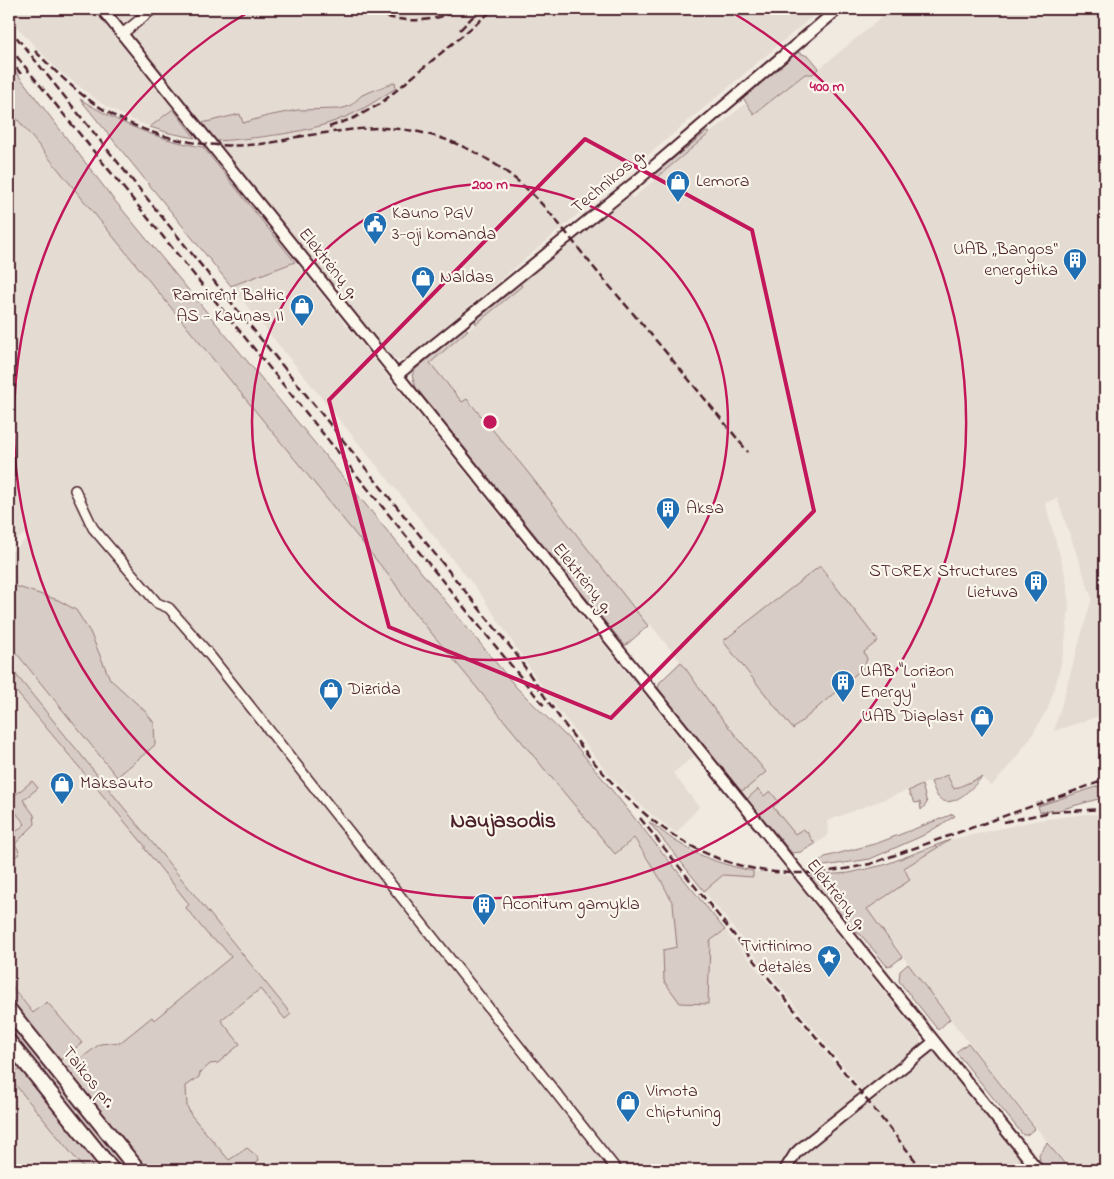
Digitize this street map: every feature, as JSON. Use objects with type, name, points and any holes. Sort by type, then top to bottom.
[{"type":"main road","name":"Taikos pr.","points":[[9,1010],[138,1170]]},
{"type":"main road","points":[[9,1042],[112,1170]]},
{"type":"street","name":"Elektrėnų g.","points":[[102,9],[1038,1170]]},
{"type":"street","points":[[122,34],[153,9]]},
{"type":"street","name":"Technikos g.","points":[[397,375],[633,184],[838,9]]},
{"type":"street","points":[[75,490],[93,528],[157,603],[169,608],[208,653],[617,1170]]},
{"type":"street","points":[[785,1170],[799,1150],[934,1042]]},
{"type":"highlighted area","points":[[585,139],[752,230],[814,511],[611,718],[389,627],[329,400]]},
{"type":"shaded area","points":[[9,9],[92,9],[173,109],[150,127],[126,117],[101,103],[58,70],[9,19]]},
{"type":"shaded area","points":[[110,9],[821,9],[408,358],[403,360],[394,359],[389,355],[217,141],[273,137],[327,124],[362,109],[362,95],[350,106],[340,109],[298,110],[243,123],[240,114],[202,123]]},
{"type":"shaded area","points":[[892,9],[1105,9],[1105,714],[1054,731],[1092,598],[1057,498],[1045,503],[1066,578],[1069,607],[1064,649],[1048,708],[1018,755],[992,786],[982,778],[954,789],[947,775],[827,821],[828,833],[825,838],[801,852],[792,853],[658,688],[660,682],[680,661],[650,624],[648,626],[526,470],[467,399],[462,403],[429,363],[522,286],[520,283],[629,197],[633,198],[746,103],[755,113],[805,74],[813,74]]},
{"type":"shaded area","points":[[797,52],[810,57],[819,68],[813,74],[805,74],[754,114],[743,98]]},
{"type":"shaded area","points":[[9,63],[111,196],[516,687],[577,747],[725,930],[710,941],[708,1004],[680,1003],[664,981],[663,950],[677,947],[673,904],[661,880],[634,838],[615,854],[409,606],[394,582],[9,109]]},
{"type":"shaded area","points":[[395,82],[396,88],[364,108],[329,123],[311,128],[255,138],[217,141],[202,123],[240,114],[243,123],[298,110],[340,109],[350,106],[362,95]]},
{"type":"shaded area","points":[[80,99],[109,116],[154,135],[203,147],[295,262],[231,286]]},
{"type":"shaded area","points":[[9,109],[394,582],[409,606],[615,853],[633,838],[661,880],[673,904],[677,947],[708,1004],[710,941],[725,930],[860,1095],[792,1150],[783,1170],[145,1170],[9,1002],[9,683],[57,741],[146,836],[9,666],[9,644],[117,777],[155,745],[154,723],[146,712],[110,679],[100,657],[58,600],[15,586],[9,580],[9,555],[29,536],[24,534],[9,546]]},
{"type":"shaded area","points":[[173,109],[195,138],[150,127]]},
{"type":"shaded area","points":[[706,132],[710,133],[655,179],[652,176]]},
{"type":"shaded area","points":[[295,262],[694,756],[673,773],[699,807],[676,833],[646,810],[612,778],[553,703],[480,593],[231,286]]},
{"type":"shaded area","points":[[520,283],[522,286],[476,324],[475,319]]},
{"type":"shaded area","points":[[465,328],[468,330],[430,363],[462,402],[467,399],[526,470],[648,626],[625,646],[416,388],[412,375],[415,370]]},
{"type":"shaded area","points":[[820,566],[878,641],[864,652],[867,659],[864,667],[793,729],[723,641]]},
{"type":"shaded area","points":[[9,580],[15,586],[58,600],[76,610],[90,632],[110,679],[146,712],[154,723],[155,745],[117,777],[9,644]]},
{"type":"shaded area","points":[[681,662],[714,709],[766,772],[741,791],[658,688],[660,682]]},
{"type":"shaded area","points":[[9,666],[291,1014],[285,1019],[260,989],[221,1020],[240,1044],[218,1063],[210,1064],[200,1073],[199,1077],[186,1086],[187,1106],[191,1115],[229,1160],[247,1148],[258,1157],[259,1160],[246,1170],[145,1170],[66,1074],[67,1069],[100,1044],[121,1042],[152,1017],[154,1020],[231,957],[221,945],[209,936],[186,908],[189,904],[145,849],[145,846],[9,683]]},
{"type":"shaded area","points":[[947,775],[954,789],[982,777],[961,796],[949,802],[943,801],[938,797],[931,782]]},
{"type":"shaded area","points":[[32,781],[38,788],[23,800],[34,815],[35,824],[15,844],[20,853],[9,862],[9,838],[25,824],[9,804],[9,800]]},
{"type":"shaded area","points":[[1105,784],[1105,797],[1059,810],[1040,812],[1038,806]]},
{"type":"shaded area","points":[[922,785],[927,803],[921,810],[920,802],[915,803],[908,791]]},
{"type":"shaded area","points":[[758,789],[764,796],[770,791],[779,802],[773,807],[795,834],[803,829],[815,844],[801,852],[792,853],[747,799]]},
{"type":"shaded area","points":[[953,814],[955,816],[922,836],[870,859],[812,868],[825,857],[878,843]]},
{"type":"shaded area","points":[[1087,814],[1105,815],[1105,1170],[1070,1170],[950,1019],[867,909],[910,880],[904,868],[950,840],[1039,820]]},
{"type":"shaded area","points":[[649,822],[690,850],[734,867],[753,871],[753,877],[723,875],[704,891]]},
{"type":"shaded area","points":[[950,840],[904,868],[910,880],[867,909],[902,957],[892,965],[887,966],[861,935],[854,931],[810,877],[849,873],[884,865]]},
{"type":"shaded area","points":[[753,871],[791,876],[920,1037],[921,1043],[919,1048],[864,1092],[704,891],[723,875],[753,877]]},
{"type":"shaded area","points":[[908,964],[950,1019],[938,1030],[899,981],[900,971]]},
{"type":"shaded area","points":[[9,983],[33,1013],[47,1002],[82,1043],[60,1060],[55,1060],[9,1002]]},
{"type":"shaded area","points":[[9,1023],[57,1077],[132,1170],[118,1170],[9,1036]]},
{"type":"shaded area","points":[[968,1043],[1035,1128],[1027,1135],[1023,1135],[956,1052]]},
{"type":"shaded area","points":[[929,1051],[935,1053],[1029,1170],[790,1170],[797,1155]]},
{"type":"shaded area","points":[[9,1058],[19,1070],[33,1081],[106,1170],[9,1170]]},
{"type":"shaded area","points":[[9,1061],[16,1070],[19,1070],[33,1081],[106,1170],[85,1170],[9,1077]]},
{"type":"shaded area","points":[[1047,1143],[1070,1170],[1047,1170],[1040,1161],[1039,1154]]},
{"type":"railway","points":[[364,9],[387,17],[411,20],[436,18],[459,9]]},
{"type":"railway","points":[[460,30],[480,9]]},
{"type":"railway","points":[[329,127],[354,118],[380,104],[494,9]]},
{"type":"railway","points":[[9,28],[516,654],[542,693],[599,768],[632,802],[667,831],[707,854],[750,868],[799,873],[844,869],[870,864],[1105,780]]},
{"type":"railway","points":[[9,47],[545,707]]},
{"type":"railway","points":[[35,51],[69,84],[92,102],[140,128],[167,137],[221,145],[249,145],[276,142],[303,135]]},
{"type":"railway","points":[[9,59],[21,74]]},
{"type":"railway","points":[[297,137],[361,129],[405,130],[447,140],[467,148],[505,171],[522,184],[554,217],[748,452]]},
{"type":"railway","points":[[1004,822],[1051,812],[1105,809]]},
{"type":"railway","points":[[640,818],[923,1170]]},
{"type":"place","name":"Lemora","points":[[678,203]]},
{"type":"place","name":"Kauno PGV 3-oji komanda","points":[[375,245]]},
{"type":"place","name":"UAB „Bangos“ energetika","points":[[1075,281]]},
{"type":"place","name":"Naldas","points":[[423,299]]},
{"type":"place","name":"Ramirent Baltic AS - Kaunas II","points":[[302,327]]},
{"type":"place","name":"Aksa","points":[[668,530]]},
{"type":"place","name":"STOREX Structures Lietuva","points":[[1036,603]]},
{"type":"place","name":"UAB \"Lorizon Energy\"","points":[[843,703]]},
{"type":"place","name":"Dizrida","points":[[331,711]]},
{"type":"place","name":"UAB Diaplast","points":[[982,738]]},
{"type":"place","name":"Maksauto","points":[[62,805]]},
{"type":"place","name":"Aconitum gamykla","points":[[484,926]]},
{"type":"place","name":"Tvirtinimo detalės","points":[[829,978]]},
{"type":"place","name":"Vimota chiptuning","points":[[628,1123]]},
{"type":"district","name":"Naujasodis","points":[[503,822]]}]
